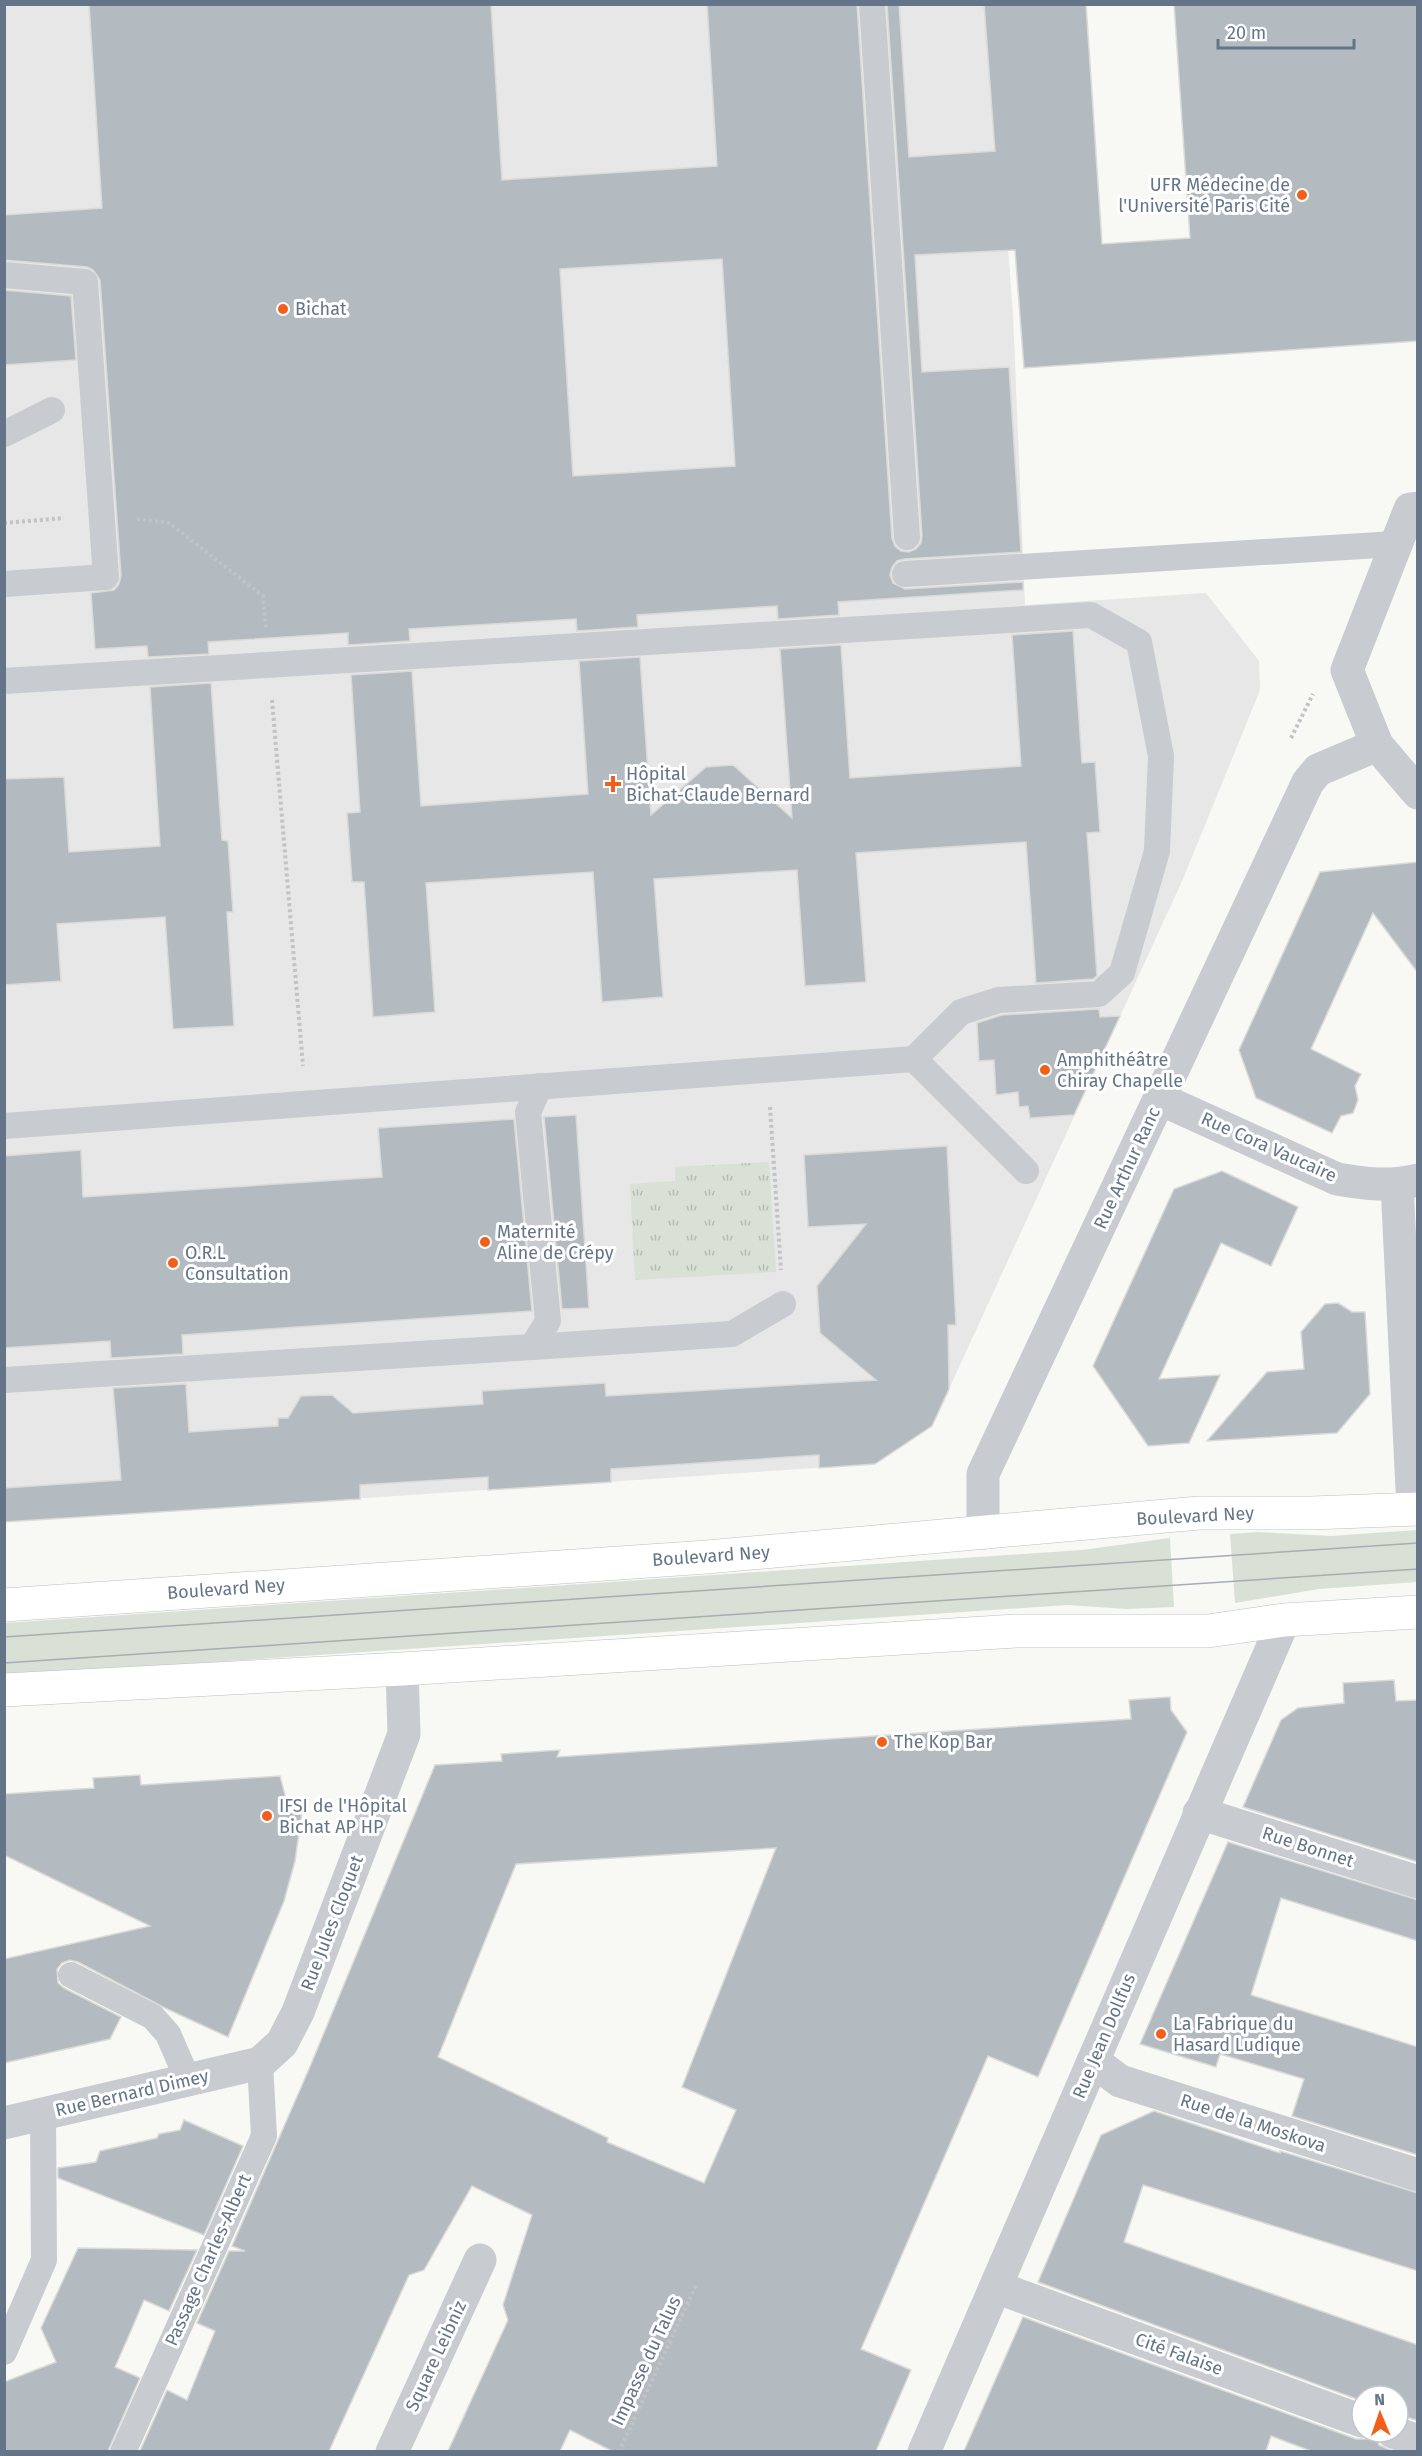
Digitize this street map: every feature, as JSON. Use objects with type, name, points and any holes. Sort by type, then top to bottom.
[{"type":"main road","name":"Boulevard Ney","points":[[4,1605],[707,1557],[1199,1513],[1311,1513],[1415,1509]]},
{"type":"main road","points":[[4,1690],[402,1669],[1016,1631],[1208,1631],[1284,1620],[1418,1612]]},
{"type":"street","points":[[1418,508],[1410,509],[1347,670],[1377,745],[1418,793]]},
{"type":"street","name":"Rue Arthur Ranc","points":[[982,1533],[983,1474],[1308,782],[1318,770],[1377,745]]},
{"type":"street","name":"Rue Cora Vaucaire","points":[[1160,1099],[1337,1179],[1364,1184],[1407,1183]]},
{"type":"street","points":[[1407,1183],[1415,1509]]},
{"type":"street","name":"Rue Jean Dollfus","points":[[924,2451],[1284,1620]]},
{"type":"street","name":"Rue Jules Cloquet","points":[[260,2063],[282,2043],[298,2012],[404,1734],[402,1669]]},
{"type":"street","name":"Rue Bonnet","points":[[1199,1813],[1418,1882]]},
{"type":"street","name":"Rue de la Moskova","points":[[1093,2061],[1120,2081],[1418,2175]]},
{"type":"street","name":"Rue Bernard Dimey","points":[[4,2123],[260,2063]]},
{"type":"street","name":"Square Leibniz","points":[[392,2451],[480,2260]]},
{"type":"street","name":"Cité Falaise","points":[[996,2287],[1350,2417]]},
{"type":"lane","points":[[872,4],[907,537]]},
{"type":"lane","points":[[4,275],[85,282],[106,577],[4,584]]},
{"type":"lane","points":[[4,434],[52,410]]},
{"type":"lane","points":[[905,574],[1395,544]]},
{"type":"lane","points":[[4,681],[1091,615],[1139,642],[1161,756],[1157,851],[1122,973],[1099,994],[999,1000],[961,1012],[914,1059],[4,1126]]},
{"type":"lane","points":[[914,1059],[1026,1172]]},
{"type":"lane","points":[[532,1347],[548,1321],[528,1112],[540,1086]]},
{"type":"lane","points":[[4,1380],[732,1334],[783,1304]]},
{"type":"lane","points":[[71,1975],[153,2018],[168,2034],[188,2080]]},
{"type":"lane","name":"Passage Charles-Albert","points":[[123,2451],[264,2136],[260,2063]]},
{"type":"lane","points":[[4,2352],[44,2260],[43,2114]]},
{"type":"path","points":[[4,523],[102,515],[169,523],[263,596],[266,631]]},
{"type":"path","points":[[271,690],[306,1103]]},
{"type":"path","points":[[766,1069],[775,1161],[783,1304]]},
{"type":"path","name":"Impasse du Talus","points":[[619,2451],[697,2283]]},
{"type":"shaded area","name":"Hôpital Bichat-Claude Bernard","points":[[5,5],[990,5],[1013,315],[1025,605],[1206,593],[1259,661],[1260,690],[1183,879],[932,1426],[875,1464],[5,1522]]},
{"type":"green space","points":[[769,1162],[776,1272],[635,1280],[630,1184],[675,1181],[675,1167]]},
{"type":"green space","points":[[1417,1530],[1417,1582],[1319,1589],[1235,1603],[1230,1534],[1258,1532],[1331,1536]]},
{"type":"green space","points":[[1170,1538],[1174,1607],[1127,1609],[1068,1605],[5,1676],[5,1623],[1082,1550]]},
{"type":"building","name":"Bichat","points":[[89,4],[491,4],[502,180],[717,166],[707,4],[857,4],[892,538],[895,546],[901,551],[909,552],[921,543],[922,536],[887,4],[899,4],[909,157],[995,151],[984,4],[1086,4],[1102,244],[1190,238],[1174,4],[1418,4],[1418,341],[1024,368],[1015,250],[915,255],[922,372],[1009,367],[1021,552],[904,559],[897,561],[890,575],[893,583],[905,589],[1023,582],[1023,590],[838,602],[839,615],[778,619],[777,606],[637,615],[638,627],[577,631],[576,619],[409,629],[410,641],[348,645],[348,633],[208,642],[209,654],[148,657],[147,646],[95,649],[91,593],[114,590],[121,576],[100,280],[93,270],[87,267],[4,260],[4,215],[102,208]],"holes":[[[722,259],[735,466],[573,476],[560,269]]]},
{"type":"building","points":[[4,290],[71,296],[76,360],[4,365]]},
{"type":"building","points":[[1073,631],[1082,763],[1095,762],[1100,832],[1087,833],[1097,976],[1093,979],[1036,983],[1026,842],[856,853],[866,982],[805,986],[797,870],[654,879],[663,997],[602,1002],[593,872],[426,883],[435,1012],[373,1017],[364,882],[352,882],[347,813],[360,812],[351,675],[412,671],[421,806],[588,794],[579,661],[640,657],[651,815],[706,767],[733,765],[792,818],[780,649],[841,645],[850,778],[1021,766],[1012,635]]},
{"type":"building","points":[[211,683],[222,840],[228,841],[233,912],[227,912],[234,1026],[173,1029],[165,917],[57,924],[61,981],[4,985],[4,779],[64,777],[69,852],[160,846],[150,687]]},
{"type":"building","points":[[1418,862],[1418,973],[1373,913],[1311,1049],[1361,1074],[1355,1086],[1358,1100],[1353,1113],[1341,1116],[1332,1133],[1256,1098],[1239,1050],[1320,872]]},
{"type":"building","name":"Amphithéâtre Chiray Chapelle","points":[[1099,1009],[1100,1017],[1120,1016],[1074,1115],[1030,1118],[1028,1106],[1019,1107],[1018,1092],[996,1095],[994,1060],[979,1061],[977,1023],[1002,1015]]},
{"type":"building","points":[[576,1115],[589,1308],[562,1309],[544,1117]]},
{"type":"building","points":[[514,1119],[532,1311],[182,1335],[183,1354],[111,1358],[110,1341],[4,1348],[4,1156],[81,1150],[83,1197],[382,1177],[378,1128]]},
{"type":"building","points":[[947,1146],[956,1325],[948,1325],[949,1389],[932,1426],[875,1464],[819,1468],[819,1455],[611,1469],[611,1482],[488,1490],[488,1477],[360,1485],[360,1499],[4,1522],[4,1488],[121,1480],[113,1388],[186,1384],[189,1432],[278,1426],[278,1418],[288,1418],[301,1396],[332,1395],[353,1413],[483,1404],[482,1391],[605,1383],[606,1396],[876,1380],[820,1333],[817,1286],[866,1224],[808,1227],[804,1155]]},
{"type":"building","points":[[1222,1171],[1298,1207],[1271,1266],[1221,1243],[1159,1379],[1220,1375],[1189,1443],[1148,1446],[1093,1366],[1174,1189]]},
{"type":"building","points":[[1338,1303],[1352,1312],[1365,1312],[1370,1394],[1337,1433],[1207,1441],[1267,1372],[1304,1369],[1301,1332],[1325,1304]]},
{"type":"building","points":[[1394,1680],[1396,1701],[1418,1700],[1418,1862],[1243,1807],[1281,1720],[1298,1708],[1344,1703],[1343,1683]]},
{"type":"building","points":[[1170,1697],[1171,1710],[1187,1732],[1038,2077],[988,2056],[861,2349],[911,2370],[876,2451],[612,2451],[570,2430],[560,2451],[448,2451],[508,2320],[503,2305],[532,2215],[472,2186],[424,2270],[409,2275],[329,2451],[140,2451],[167,2390],[187,2400],[215,2331],[197,2323],[229,2251],[245,2251],[232,2246],[309,2069],[435,1765],[502,1761],[501,1754],[560,1750],[557,1757],[1131,1719],[1129,1700]],"holes":[[[776,1848],[682,2087],[736,2110],[704,2183],[607,2142],[608,2138],[438,2057],[516,1864]]]},
{"type":"building","points":[[140,1775],[141,1785],[280,1776],[286,1799],[304,1797],[295,1861],[284,1901],[228,2037],[70,1960],[62,1963],[57,1969],[58,1983],[121,2017],[110,2039],[4,2063],[4,1959],[150,1926],[4,1855],[4,1794],[94,1788],[93,1778]]},
{"type":"building","points":[[1228,1842],[1418,1900],[1418,1941],[1281,1898],[1251,1995],[1418,2047],[1418,2155],[1292,2116],[1304,2079],[1220,2054],[1216,2067],[1140,2044]]},
{"type":"building","points":[[1154,2111],[1280,2153],[1280,2151],[1418,2193],[1418,2271],[1143,2185],[1124,2242],[1418,2345],[1418,2421],[1410,2418],[1410,2384],[1350,2384],[1350,2397],[1038,2282],[1101,2135]]},
{"type":"building","points":[[184,2120],[243,2146],[204,2235],[58,2178],[58,2168],[96,2162],[100,2151],[157,2138],[159,2134],[180,2130]]},
{"type":"building","points":[[78,2248],[197,2250],[169,2311],[144,2300],[115,2367],[140,2378],[108,2451],[4,2451],[4,2382],[56,2362],[41,2328]]},
{"type":"building","points":[[1023,2317],[1350,2437],[1350,2444],[1379,2444],[1392,2451],[1311,2451],[1271,2436],[1266,2451],[964,2451]]},
{"type":"tram line","points":[[4,1637],[1418,1543]]},
{"type":"tram line","points":[[4,1663],[1418,1569]]},
{"type":"place","name":"UFR Médecine de l'Université Paris Cité","points":[[1302,195]]},
{"type":"place","name":"Bichat","points":[[283,309]]},
{"type":"place","name":"Hôpital Bichat-Claude Bernard","points":[[613,784]]},
{"type":"place","name":"Amphithéâtre Chiray Chapelle","points":[[1045,1070]]},
{"type":"place","name":"Maternité Aline de Crépy","points":[[485,1242]]},
{"type":"place","name":"O.R.L Consultation","points":[[173,1263]]},
{"type":"place","name":"The Kop Bar","points":[[882,1742]]},
{"type":"place","name":"IFSI de l'Hôpital Bichat AP HP","points":[[267,1816]]},
{"type":"place","name":"La Fabrique du Hasard Ludique","points":[[1161,2034]]}]
